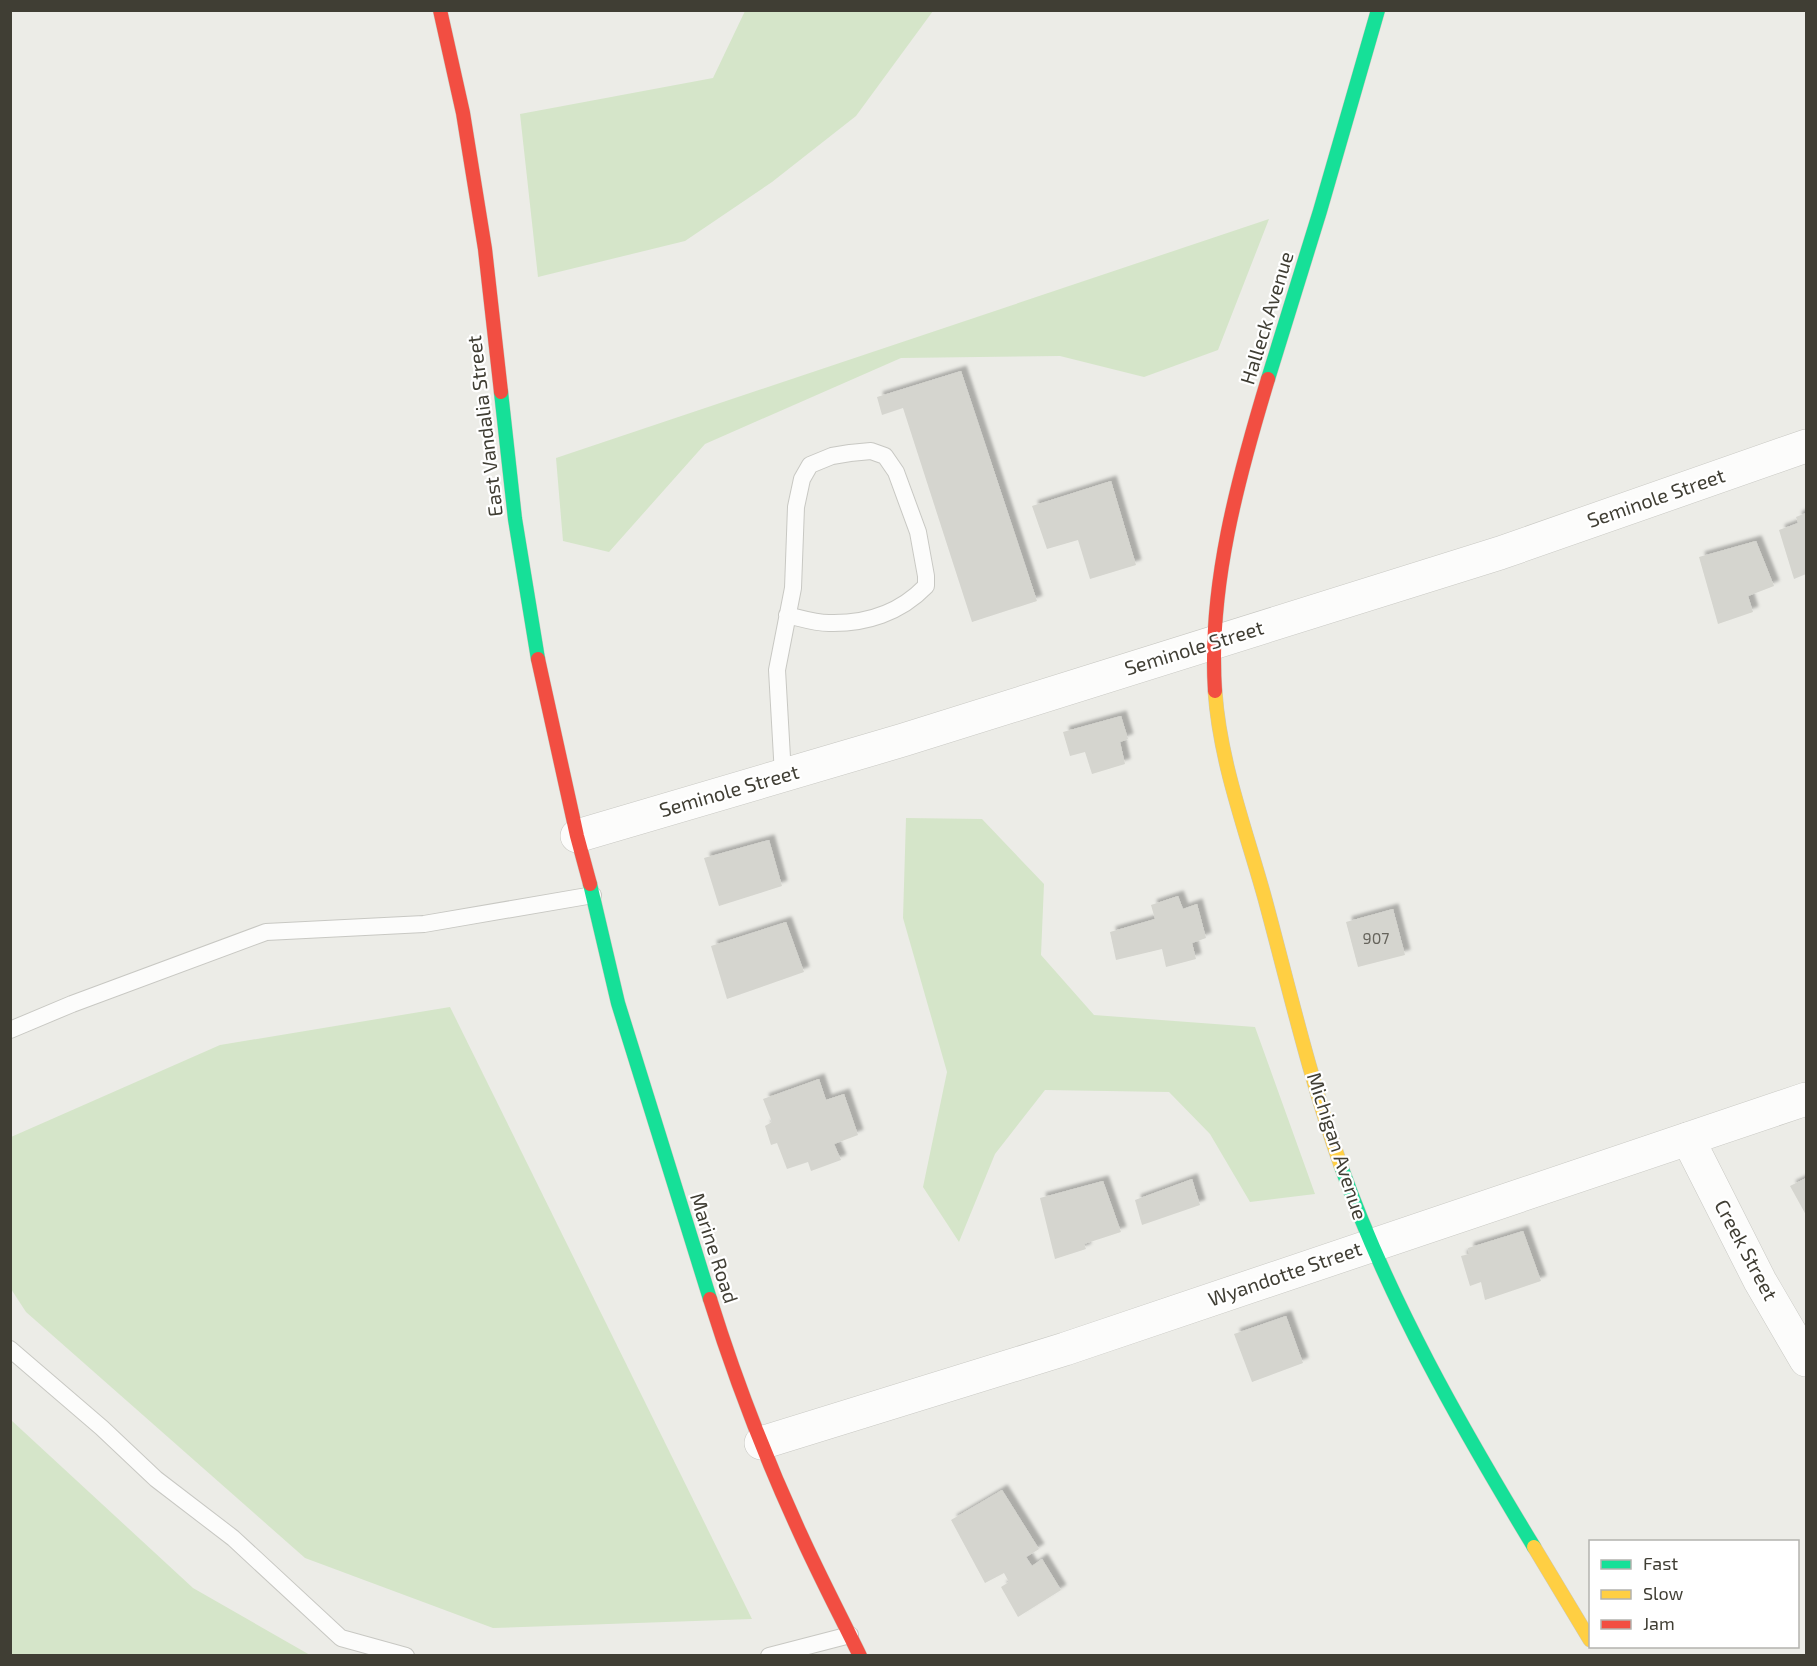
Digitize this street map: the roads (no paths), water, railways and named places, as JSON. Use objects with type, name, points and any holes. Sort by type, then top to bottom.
[{"type":"street","name":"East Vandalia Street","points":[[440,10],[463,113],[485,249],[515,519],[536,647],[576,836]]},
{"type":"street","name":"Halleck Avenue","points":[[1215,641],[1229,531],[1253,429],[1336,161],[1378,10]]},
{"type":"street","name":"Seminole Street","points":[[576,836],[903,740],[1500,553],[1806,446]]},
{"type":"street","name":"Michigan Avenue","points":[[1215,641],[1213,684],[1224,751],[1321,1107],[1346,1182],[1403,1316],[1480,1456],[1589,1638]]},
{"type":"street","name":"Marine Road","points":[[576,836],[593,895],[621,1015],[723,1340],[761,1443],[800,1534],[860,1656]]},
{"type":"street","name":"Wyandotte Street","points":[[761,1443],[1065,1349],[1806,1099]]},
{"type":"street","name":"Creek Street","points":[[1688,1139],[1760,1281],[1806,1360]]},
{"type":"lane","points":[[783,775],[777,670],[787,615],[793,588],[796,507],[802,479],[810,465],[832,456],[872,451],[885,456],[896,472],[918,532],[926,586],[914,598],[896,608],[858,623],[840,621],[829,623],[787,615]]},
{"type":"lane","points":[[10,1030],[72,1004],[266,932],[424,924],[593,895]]},
{"type":"lane","points":[[10,1349],[102,1428],[156,1479],[233,1538],[341,1638],[406,1656]]},
{"type":"lane","points":[[769,1656],[850,1635]]}]
